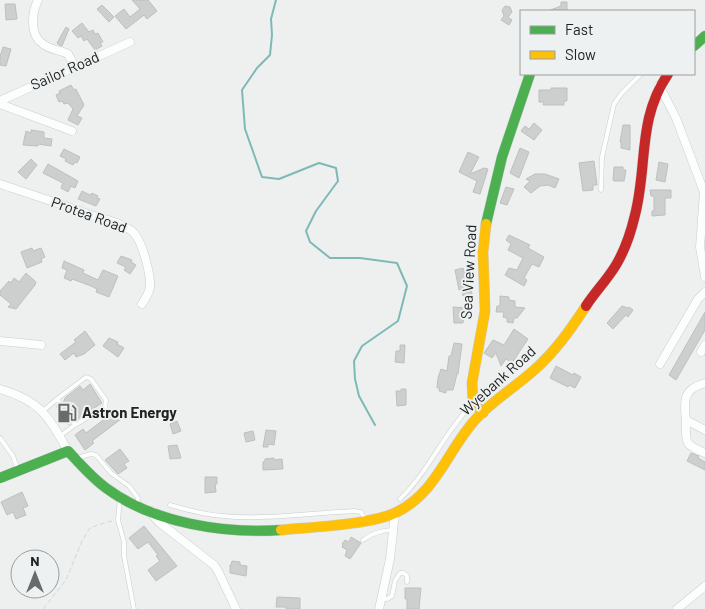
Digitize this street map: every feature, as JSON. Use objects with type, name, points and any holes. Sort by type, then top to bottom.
[{"type":"main road","name":"Sea View Road","points":[[473,403],[471,389],[485,311],[482,261],[486,224],[499,170],[530,75]]},
{"type":"main road","name":"Wyebank Road","points":[[72,454],[91,475],[120,498],[190,523],[228,530],[285,530],[366,520],[395,513],[411,504],[438,476],[467,429],[543,362],[579,317],[619,260],[632,224],[640,190],[647,117],[659,85],[667,75]]},
{"type":"main road","points":[[473,403],[483,413]]},
{"type":"main road","points":[[0,478],[57,455],[72,454]]},
{"type":"street","points":[[38,0],[33,18],[37,38],[42,44],[68,54],[74,67]]},
{"type":"street","name":"Sailor Road","points":[[0,103],[130,42]]},
{"type":"street","points":[[659,85],[676,118],[704,192],[700,247],[705,277]]},
{"type":"street","points":[[0,103],[72,131]]},
{"type":"street","name":"Protea Road","points":[[0,184],[132,231],[141,246],[150,277],[148,296],[142,304]]},
{"type":"street","points":[[660,364],[698,299],[705,292]]},
{"type":"street","points":[[0,341],[40,345]]},
{"type":"street","points":[[705,383],[694,386],[685,400],[687,441],[690,446],[705,453]]},
{"type":"street","points":[[0,389],[22,397],[43,411],[72,454]]},
{"type":"street","points":[[686,420],[705,430]]},
{"type":"street","points":[[153,511],[154,517],[160,523],[214,565],[236,609]]},
{"type":"street","points":[[380,609],[394,530],[395,513]]},
{"type":"street","points":[[677,609],[705,586]]},
{"type":"lane","points":[[601,190],[603,147],[614,104],[640,75]]},
{"type":"lane","points":[[43,411],[86,378],[91,379],[106,400],[105,407],[74,423],[60,436]]},
{"type":"lane","points":[[400,500],[422,475],[453,426],[473,403]]},
{"type":"lane","points":[[0,438],[13,456],[18,471]]},
{"type":"lane","points":[[72,454],[96,455],[111,473],[131,488],[138,498],[137,505]]},
{"type":"lane","points":[[120,498],[118,520],[124,542],[124,556],[134,609]]},
{"type":"lane","points":[[170,506],[222,516],[242,517],[354,510],[360,512],[366,520]]},
{"type":"lane","points":[[363,540],[371,534],[394,530]]},
{"type":"lane","points":[[381,598],[387,599],[392,596],[395,581],[400,573],[404,573],[407,576],[407,582]]},
{"type":"path","points":[[43,609],[66,580],[82,541],[90,528],[104,522],[118,520]]},
{"type":"building","points":[[132,0],[148,0],[157,11],[147,19],[144,15],[126,29],[115,16],[124,9],[130,17],[140,9]]},
{"type":"building","points":[[561,2],[567,2],[567,10],[551,10],[561,6]]},
{"type":"building","points":[[5,4],[15,4],[17,19],[6,20]]},
{"type":"building","points":[[102,5],[114,17],[109,22],[97,9]]},
{"type":"building","points":[[505,6],[510,7],[512,12],[508,17],[512,20],[509,25],[501,20],[504,16],[502,10]]},
{"type":"building","points":[[82,23],[89,32],[93,30],[95,34],[98,33],[103,42],[100,42],[102,46],[95,50],[87,39],[84,41],[81,36],[78,38],[72,31]]},
{"type":"building","points":[[66,27],[69,29],[62,46],[57,43]]},
{"type":"building","points":[[3,47],[11,49],[6,66],[0,65],[0,54]]},
{"type":"building","points":[[71,85],[74,90],[76,89],[84,105],[77,116],[82,118],[78,125],[68,120],[73,109],[68,103],[59,102],[56,95],[60,93],[59,91]]},
{"type":"building","points":[[551,88],[567,88],[567,101],[564,101],[564,105],[543,105],[544,102],[539,102],[539,90],[551,90]]},
{"type":"building","points":[[534,123],[542,130],[534,140],[521,131],[525,126],[529,129]]},
{"type":"building","points":[[623,125],[630,125],[630,150],[621,148],[620,142]]},
{"type":"building","points":[[31,130],[44,132],[44,138],[52,139],[51,146],[38,144],[38,146],[23,145],[26,131],[31,133]]},
{"type":"building","points":[[520,148],[529,152],[519,178],[510,173]]},
{"type":"building","points":[[64,149],[80,157],[77,163],[75,162],[73,165],[60,156]]},
{"type":"building","points":[[468,152],[479,157],[470,174],[484,168],[488,169],[480,194],[473,192],[477,181],[459,172]]},
{"type":"building","points":[[31,159],[37,165],[26,179],[18,172]]},
{"type":"building","points":[[594,161],[597,185],[593,185],[593,190],[583,191],[579,163]]},
{"type":"building","points":[[659,162],[668,164],[665,182],[656,180]]},
{"type":"building","points":[[48,164],[78,181],[75,188],[71,186],[68,192],[61,188],[63,183],[43,173]]},
{"type":"building","points":[[614,167],[623,167],[623,170],[626,170],[624,181],[613,180]]},
{"type":"building","points":[[535,174],[545,174],[559,179],[555,188],[548,185],[540,186],[531,193],[524,187],[530,181],[526,179]]},
{"type":"building","points":[[506,187],[514,189],[507,205],[500,203]]},
{"type":"building","points":[[650,190],[671,190],[671,198],[665,198],[665,215],[652,216],[654,196],[651,196]]},
{"type":"building","points":[[82,191],[98,196],[97,198],[100,199],[96,206],[78,199]]},
{"type":"building","points":[[509,235],[530,245],[528,248],[544,257],[539,267],[532,264],[524,278],[527,280],[524,286],[505,275],[509,268],[517,270],[523,258],[508,250],[511,244],[506,240]]},
{"type":"building","points":[[32,248],[33,251],[41,248],[45,257],[41,259],[42,262],[27,268],[21,252]]},
{"type":"building","points":[[121,256],[132,260],[131,262],[136,265],[130,274],[124,270],[126,267],[117,263]]},
{"type":"building","points":[[64,261],[84,270],[83,273],[98,280],[103,270],[118,276],[109,297],[96,292],[97,289],[91,286],[64,278],[67,270],[62,268]]},
{"type":"building","points":[[463,268],[470,283],[472,294],[463,296],[461,289],[459,290],[455,270]]},
{"type":"building","points":[[26,273],[36,282],[35,285],[16,309],[8,307],[11,304],[0,295],[0,291],[9,281],[11,283],[14,278],[19,282]]},
{"type":"building","points":[[500,296],[509,297],[509,300],[515,301],[515,307],[525,308],[517,318],[514,318],[513,323],[507,322],[507,318],[503,317],[504,312],[496,312],[497,306],[500,306]]},
{"type":"building","points":[[622,306],[633,310],[628,317],[626,315],[613,329],[607,323]]},
{"type":"building","points":[[453,307],[467,308],[466,314],[464,313],[463,323],[454,323]]},
{"type":"building","points":[[705,312],[705,330],[676,380],[669,375]]},
{"type":"building","points":[[514,329],[528,339],[512,363],[506,359],[501,366],[496,353],[492,358],[484,353],[493,340],[504,345]]},
{"type":"building","points":[[85,331],[95,345],[84,354],[76,357],[74,353],[65,360],[60,354],[76,342],[74,340]]},
{"type":"building","points":[[109,338],[118,342],[117,344],[124,348],[118,357],[103,346]]},
{"type":"building","points":[[454,343],[462,344],[458,374],[453,390],[446,390],[446,393],[439,391],[440,388],[437,388],[438,378],[441,369],[447,371],[449,356],[451,356]]},
{"type":"building","points":[[400,345],[405,345],[404,363],[395,362],[396,351],[400,351]]},
{"type":"building","points":[[556,366],[581,377],[575,388],[569,385],[568,387],[550,378]]},
{"type":"building","points":[[90,384],[102,403],[76,420],[71,419],[69,425],[56,406],[62,406],[65,398],[80,386],[83,390]]},
{"type":"building","points":[[401,389],[406,389],[406,405],[397,406],[396,391],[401,391]]},
{"type":"building","points":[[115,411],[121,419],[92,441],[94,443],[85,450],[75,435],[83,429],[86,433]]},
{"type":"building","points":[[177,421],[181,431],[173,434],[170,424]]},
{"type":"building","points":[[266,430],[276,431],[274,445],[268,444],[268,447],[263,447]]},
{"type":"building","points":[[253,431],[255,440],[246,442],[244,433]]},
{"type":"building","points":[[177,445],[181,458],[170,459],[168,446]]},
{"type":"building","points":[[120,449],[129,461],[124,464],[127,468],[118,474],[105,460]]},
{"type":"building","points":[[691,453],[699,456],[698,458],[705,462],[705,470],[687,461]]},
{"type":"building","points":[[274,458],[274,460],[282,459],[283,469],[263,470],[265,459]]},
{"type":"building","points":[[205,477],[217,477],[217,484],[215,484],[216,492],[205,493]]},
{"type":"building","points":[[22,492],[28,506],[23,508],[26,515],[16,519],[13,512],[7,515],[1,502]]},
{"type":"building","points":[[144,526],[177,566],[156,581],[148,570],[160,561],[156,556],[158,555],[148,542],[138,549],[129,538]]},
{"type":"building","points":[[351,537],[361,543],[350,559],[345,556],[347,550],[342,547],[342,544],[345,540],[349,542]]},
{"type":"building","points":[[232,561],[240,562],[240,565],[247,566],[246,576],[230,573]]},
{"type":"building","points":[[405,588],[421,588],[419,609],[407,609]]},
{"type":"building","points":[[277,597],[300,598],[300,609],[276,607]]},
{"type":"waterway","points":[[276,0],[271,19],[270,55],[257,68],[242,90],[245,129],[262,177],[279,179],[319,163],[336,168],[338,181],[316,211],[306,231],[310,242],[330,258],[360,258],[397,263],[407,286],[398,321],[362,346],[354,361],[355,379],[359,396],[375,425]]},
{"type":"traffic: fast","points":[[695,45],[705,36]]},
{"type":"traffic: fast","points":[[486,224],[502,157],[530,75]]},
{"type":"traffic: fast","points":[[0,478],[68,451],[86,471],[106,488],[145,510],[167,518],[213,528],[259,531],[281,530]]},
{"type":"traffic: slow","points":[[483,413],[473,402],[472,383],[485,311],[483,252],[486,224]]},
{"type":"traffic: slow","points":[[281,530],[341,525],[372,520],[397,512],[410,504],[432,482],[475,420],[548,356],[586,306]]},
{"type":"traffic: jam","points":[[586,306],[616,265],[627,241],[639,196],[647,125],[658,91],[667,75]]},
{"type":"place","name":"Astron Energy","points":[[67,413]]}]
